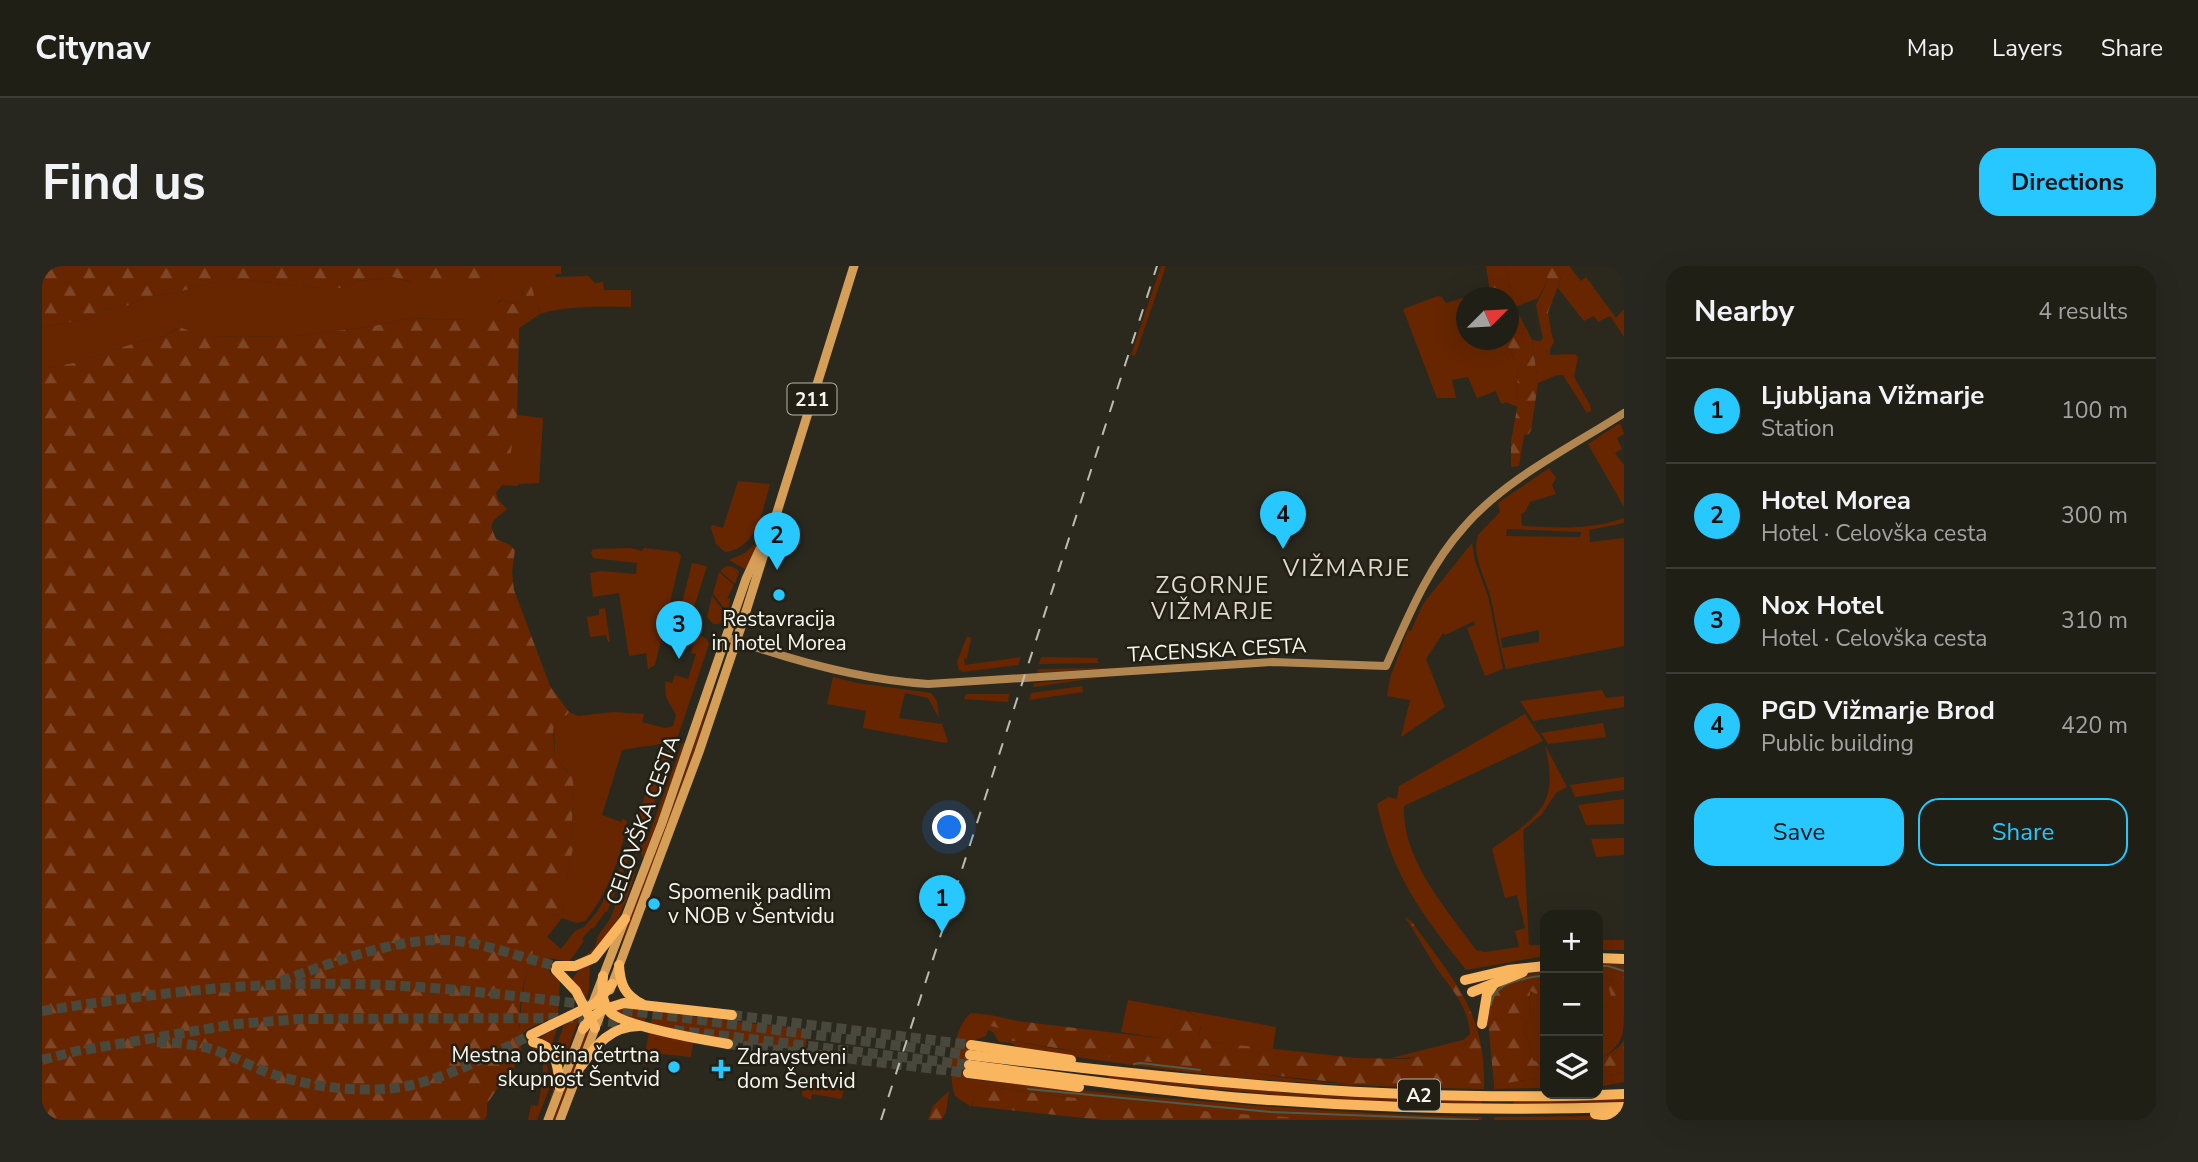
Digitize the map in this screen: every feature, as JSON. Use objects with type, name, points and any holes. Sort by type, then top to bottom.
[{"type":"highway","points":[[625,919],[599,953],[580,965],[559,969],[571,984],[597,1010],[647,1027],[728,1044]]},
{"type":"highway","points":[[1603,958],[1624,959]]},
{"type":"highway","points":[[619,965],[624,990],[630,997],[651,1007]]},
{"type":"highway","points":[[1465,980],[1508,970],[1540,967]]},
{"type":"highway","points":[[1472,992],[1540,967]]},
{"type":"highway","points":[[583,1029],[597,1010],[608,980]]},
{"type":"highway","points":[[1482,1024],[1487,994],[1494,984]]},
{"type":"highway","points":[[560,1087],[554,1054],[535,1040],[551,1025],[570,1016],[624,1003],[732,1015]]},
{"type":"highway","points":[[580,1066],[606,1036],[623,1028],[647,1027]]},
{"type":"highway","name":"A2","points":[[1540,1095],[1359,1093],[1166,1078],[1150,1070],[969,1059],[1152,1089],[1356,1105],[1624,1107]]},
{"type":"highway","points":[[1603,1088],[1624,1085]]},
{"type":"highway","name":"A2","points":[[1603,1094],[1624,1094]]},
{"type":"highway","points":[[1554,1108],[1574,1114],[1603,1114],[1624,1118]]},
{"type":"main road","name":"CELOVŠKA CESTA","points":[[608,980],[619,965],[675,820],[736,641],[854,266]]},
{"type":"main road","name":"TACENSKA CESTA","points":[[736,641],[880,680],[945,684],[1273,662],[1386,666],[1426,580],[1449,544],[1469,521],[1511,485],[1624,413]]},
{"type":"main road","name":"CELOVŠKA CESTA","points":[[608,980],[625,919],[685,758],[748,573],[769,532]]},
{"type":"main road","points":[[726,637],[736,641]]},
{"type":"main road","points":[[560,1120],[597,1010]]},
{"type":"main road","points":[[548,1120],[583,1029]]},
{"type":"green space","points":[[42,266],[499,266],[499,273],[461,284],[418,284],[393,277],[361,281],[341,288],[235,279],[170,294],[149,296],[124,307],[105,309],[89,319],[42,327]]},
{"type":"green space","points":[[499,266],[561,266],[561,274],[555,274],[556,277],[588,276],[595,283],[603,282],[604,290],[631,290],[631,307],[574,308],[540,314],[539,309],[521,289],[523,297],[520,302],[513,304],[503,299],[486,318],[409,318],[374,326],[297,336],[203,337],[177,328],[165,336],[144,340],[78,362],[42,369],[42,327],[89,319],[105,309],[124,307],[149,296],[170,294],[235,279],[319,288],[341,288],[361,281],[393,277],[409,282],[461,284],[498,273]]},
{"type":"green space","points":[[1161,266],[1166,266],[1135,356],[1131,355]]},
{"type":"green space","points":[[1486,266],[1505,266],[1510,287],[1489,287]]},
{"type":"green space","points":[[1505,266],[1543,266],[1548,280],[1538,298],[1519,305],[1519,287],[1510,287]]},
{"type":"green space","points":[[1543,266],[1557,266],[1561,279],[1548,312],[1551,332],[1543,339],[1536,305],[1548,280]]},
{"type":"green space","points":[[1557,266],[1569,266],[1581,281],[1586,277],[1616,318],[1624,309],[1624,337],[1610,316],[1598,322],[1594,316],[1584,321],[1558,288],[1561,279]]},
{"type":"green space","points":[[531,285],[540,314],[519,328],[517,415],[506,478],[496,493],[498,500],[507,509],[493,521],[491,527],[496,539],[515,550],[512,571],[514,590],[550,686],[569,712],[561,723],[554,725],[553,733],[555,758],[572,777],[574,788],[573,849],[564,888],[562,916],[555,914],[546,925],[525,979],[519,1020],[522,1051],[511,1077],[499,1086],[487,1104],[484,1120],[42,1120],[42,369],[78,362],[144,340],[165,336],[180,327],[203,337],[297,336],[374,326],[409,318],[455,320],[486,317],[503,299],[513,304],[520,302],[523,296],[522,287]]},
{"type":"green space","points":[[1438,296],[1446,303],[1456,300],[1456,350],[1509,350],[1517,364],[1518,407],[1500,402],[1496,391],[1477,398],[1468,377],[1452,380],[1456,398],[1437,398],[1403,309]]},
{"type":"green space","points":[[1519,315],[1532,340],[1538,383],[1531,430],[1524,435],[1519,466],[1511,467],[1511,441],[1518,403],[1517,364],[1509,350],[1519,350]]},
{"type":"green space","points":[[1551,332],[1554,342],[1550,355],[1575,354],[1578,357],[1574,377],[1590,405],[1591,411],[1587,413],[1563,375],[1538,383],[1532,340],[1540,341]]},
{"type":"green space","points":[[517,415],[543,418],[539,483],[503,485]]},
{"type":"green space","points":[[1620,423],[1624,434],[1617,438],[1622,449],[1615,453],[1624,465],[1624,507],[1588,444]]},
{"type":"green space","points":[[1549,468],[1556,478],[1552,485],[1556,494],[1530,502],[1521,514],[1522,526],[1561,528],[1624,518],[1624,523],[1589,530],[1590,542],[1624,538],[1624,646],[1506,669],[1491,599],[1476,551],[1478,535],[1500,512],[1498,503]],"holes":[[[1507,529],[1581,532],[1580,537],[1506,536]],[[1539,630],[1539,642],[1502,648],[1501,638]]]},
{"type":"green space","points":[[738,481],[770,484],[752,536],[736,549],[725,552],[716,544],[711,528],[712,525],[723,528]]},
{"type":"green space","points":[[762,540],[745,569],[729,560],[745,553]]},
{"type":"green space","points":[[1472,543],[1475,561],[1488,596],[1503,669],[1485,676],[1467,628],[1475,625],[1474,621],[1445,635],[1443,633],[1426,659],[1445,707],[1401,737],[1410,700],[1387,696],[1390,678],[1408,630],[1411,631],[1423,604]]},
{"type":"green space","points":[[631,548],[678,552],[681,556],[655,665],[648,669],[646,653],[629,656],[619,593],[593,597],[590,573],[601,571],[636,574],[637,563],[593,558],[593,549]]},
{"type":"green space","points":[[692,563],[707,566],[691,617],[692,632],[684,630],[688,613],[680,611]]},
{"type":"green space","points":[[726,566],[739,571],[735,584],[720,571]]},
{"type":"green space","points":[[719,572],[734,585],[727,598],[730,599],[728,613],[713,594]]},
{"type":"green space","points":[[712,596],[727,615],[719,624],[713,624],[707,617]]},
{"type":"green space","points":[[605,608],[610,642],[606,635],[590,637],[587,617],[599,615],[599,609]]},
{"type":"green space","points":[[696,633],[707,639],[709,644],[677,739],[658,745],[622,750],[602,815],[621,822],[623,818],[627,822],[607,887],[585,921],[577,923],[562,918],[547,937],[561,949],[575,931],[584,927],[597,912],[615,880],[628,847],[633,847],[607,912],[582,939],[584,941],[569,962],[549,958],[549,972],[560,980],[558,1015],[528,1029],[518,1038],[531,955],[545,926],[555,914],[562,916],[564,888],[573,849],[574,788],[568,772],[555,758],[554,725],[569,712],[578,716],[613,712],[644,714],[642,722],[665,728],[673,726],[676,715],[666,697],[665,681],[672,683],[675,675],[688,679],[696,654],[691,653]]},
{"type":"green space","points":[[967,636],[971,638],[967,658],[964,659],[965,665],[1021,657],[1018,665],[963,672],[959,670],[957,662]]},
{"type":"green space","points":[[1041,657],[1098,658],[1098,663],[1039,664]]},
{"type":"green space","points":[[722,660],[693,758],[610,981],[630,918],[685,771]]},
{"type":"green space","points":[[1113,668],[1037,673],[1038,669]]},
{"type":"green space","points":[[833,677],[931,693],[937,701],[939,718],[928,698],[905,693],[899,718],[942,724],[948,742],[863,728],[866,711],[827,704]]},
{"type":"green space","points":[[1104,677],[1033,687],[1034,683]]},
{"type":"green space","points":[[1082,686],[1083,692],[1029,700],[1031,693]]},
{"type":"green space","points":[[1602,690],[1606,698],[1624,696],[1624,707],[1533,721],[1520,701]]},
{"type":"green space","points":[[966,694],[1009,694],[1008,702],[964,699]]},
{"type":"green space","points":[[1525,714],[1543,741],[1404,806],[1405,825],[1410,845],[1428,882],[1476,950],[1485,952],[1519,947],[1515,931],[1525,928],[1517,895],[1505,898],[1492,849],[1533,818],[1547,797],[1550,783],[1545,745],[1567,787],[1556,793],[1541,815],[1523,830],[1529,945],[1540,945],[1540,957],[1466,970],[1422,912],[1391,852],[1377,804],[1388,797],[1397,799],[1399,786]]},
{"type":"green space","points":[[1603,723],[1606,737],[1548,744],[1541,733]]},
{"type":"green space","points":[[686,742],[643,858],[639,848],[647,840],[682,744]]},
{"type":"green space","points":[[674,748],[642,836],[637,843],[633,829],[656,766],[663,753]]},
{"type":"green space","points":[[1624,777],[1624,790],[1575,797],[1570,785]]},
{"type":"green space","points":[[1624,799],[1624,824],[1586,825],[1578,805]]},
{"type":"green space","points":[[1624,838],[1624,855],[1596,857],[1591,839]]},
{"type":"green space","points":[[636,853],[632,883],[613,928],[600,946],[581,960],[595,947],[598,936],[610,919]]},
{"type":"green space","points":[[1405,917],[1412,922],[1464,997],[1479,1036],[1484,1085],[1437,1084],[1430,1081],[1415,1084],[1351,1084],[1124,1059],[1001,1039],[1002,1029],[987,1025],[990,1015],[1017,1021],[1166,1039],[1172,1033],[1182,1010],[1202,1023],[1198,1035],[1211,1042],[1356,1058],[1407,1059],[1465,1045],[1470,1041],[1470,1030],[1464,1009]]},
{"type":"green space","points":[[1603,940],[1624,940],[1624,950],[1603,950]]},
{"type":"green space","points":[[1603,963],[1624,965],[1624,1005],[1605,1012],[1604,1008],[1612,1000],[1609,989],[1612,980],[1603,977]]},
{"type":"green space","points":[[590,965],[586,999],[572,979],[580,969]]},
{"type":"green space","points":[[1540,972],[1540,992],[1536,994],[1530,991],[1529,1021],[1524,1026],[1533,1060],[1540,1063],[1540,1078],[1494,1085],[1487,1010],[1494,992],[1500,986]]},
{"type":"green space","points":[[1603,977],[1612,980],[1612,1000],[1604,1008],[1624,1005],[1623,1032],[1613,1050],[1603,1057]]},
{"type":"green space","points":[[1530,991],[1536,994],[1540,992],[1540,1063],[1533,1060],[1524,1026],[1529,1021]]},
{"type":"green space","points":[[1128,1000],[1182,1010],[1172,1033],[1166,1039],[1121,1032]]},
{"type":"green space","points":[[616,1009],[647,1011],[645,1022]]},
{"type":"green space","points":[[1189,1011],[1276,1027],[1273,1049],[1211,1042],[1198,1035],[1200,1020]]},
{"type":"green space","points":[[653,1012],[808,1030],[805,1049],[700,1035],[651,1024]]},
{"type":"green space","points":[[971,1013],[990,1015],[987,1025],[1003,1029],[1002,1039],[1051,1048],[1327,1082],[1451,1082],[1484,1085],[1484,1089],[1303,1082],[1187,1072],[1020,1048],[1011,1043],[999,1042],[993,1032],[988,1030],[986,1036],[972,1041],[968,1079],[1225,1103],[1482,1117],[1482,1120],[1293,1119],[1203,1113],[978,1085],[971,1107],[955,1096],[952,1065],[960,1029]]},
{"type":"green space","points":[[579,1018],[544,1119],[554,1086],[551,1061],[564,1025]]},
{"type":"green space","points":[[593,1024],[556,1120],[553,1120],[583,1038]]},
{"type":"green space","points":[[557,1029],[547,1059],[549,1089],[537,1120],[528,1120],[531,1105],[538,1106],[543,1077],[543,1055],[533,1051],[533,1046],[546,1033]]},
{"type":"green space","points":[[649,1032],[693,1042],[691,1057],[650,1053],[646,1065],[643,1065]]},
{"type":"green space","points":[[1471,1033],[1470,1041],[1455,1049],[1391,1058],[1463,1040]]},
{"type":"green space","points":[[1624,1040],[1624,1072],[1603,1077],[1603,1058],[1619,1047]]},
{"type":"green space","points":[[1624,1072],[1624,1082],[1603,1086],[1603,1077]]},
{"type":"green space","points":[[1108,1075],[1290,1093],[1481,1101],[1482,1104],[1329,1100],[1108,1079]]},
{"type":"green space","points":[[1540,1078],[1540,1088],[1494,1089],[1494,1085]]},
{"type":"green space","points":[[824,1079],[825,1082],[844,1084],[842,1099],[812,1094],[811,1100],[802,1096],[803,1080]]},
{"type":"green space","points":[[977,1085],[1156,1107],[1336,1120],[1103,1120],[972,1106]]},
{"type":"green space","points":[[949,1091],[946,1112],[941,1120],[928,1120],[933,1106]]},
{"type":"green space","points":[[1624,1098],[1624,1103],[1514,1104],[1514,1100]]},
{"type":"green space","points":[[1590,1116],[1619,1120],[1494,1120],[1494,1117]]},
{"type":"waterway","points":[[1603,966],[1624,971]]},
{"type":"waterway","points":[[1491,1005],[1493,997],[1504,986],[1540,976]]},
{"type":"waterway","points":[[1134,1064],[1200,1070]]},
{"type":"waterway","points":[[1028,1089],[1271,1112],[1478,1120]]},
{"type":"tunnel","points":[[281,981],[368,952],[437,940],[483,946],[557,966]]},
{"type":"tunnel","points":[[42,1011],[174,993],[307,984],[413,987],[589,1005]]},
{"type":"tunnel","points":[[608,1008],[970,1055]]},
{"type":"tunnel","points":[[732,1015],[971,1045]]},
{"type":"tunnel","points":[[42,1060],[77,1051],[236,1024],[301,1019],[575,1018],[630,1024]]},
{"type":"tunnel","points":[[674,1030],[969,1065]]},
{"type":"tunnel","points":[[157,1042],[212,1049],[291,1080],[341,1088],[374,1089],[407,1086],[439,1077],[531,1035]]},
{"type":"tunnel","points":[[728,1044],[968,1073]]},
{"type":"railway","points":[[881,1120],[1157,266]]},
{"type":"place","name":"PGD Vižmarje Brod","points":[[1283,549]]},
{"type":"place","name":"Hotel Morea","points":[[777,570]]},
{"type":"place","name":"Restavracija in hotel Morea","points":[[779,595]]},
{"type":"place","name":"Nox Hotel","points":[[679,659]]},
{"type":"place","name":"Spomenik padlim v NOB v Šentvidu","points":[[654,904]]},
{"type":"place","name":"Ljubljana Vižmarje","points":[[942,933]]},
{"type":"place","name":"Mestna občina četrtna skupnost Šentvid","points":[[674,1067]]},
{"type":"place","name":"Zdravstveni dom Šentvid","points":[[721,1069]]},
{"type":"district","name":"VIŽMARJE","points":[[1347,568]]},
{"type":"district","name":"ZGORNJE VIŽMARJE","points":[[1213,598]]}]
